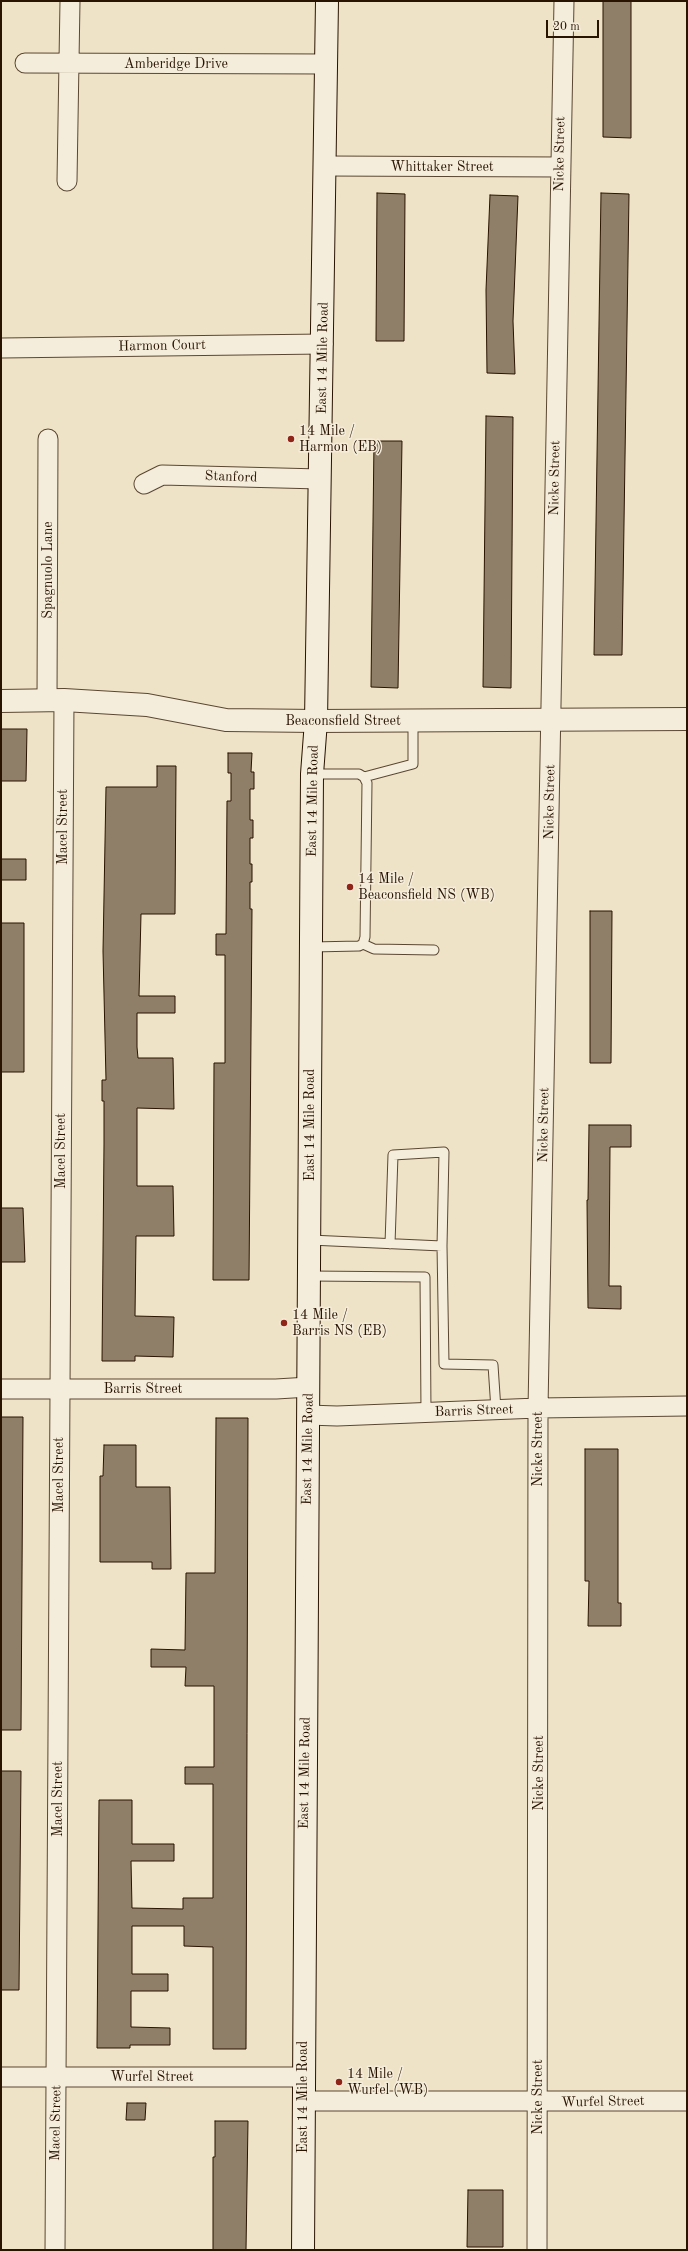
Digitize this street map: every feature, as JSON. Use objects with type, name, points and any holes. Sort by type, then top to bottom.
[{"type":"main road","name":"East 14 Mile Road","points":[[302,2250],[302,2077],[310,1276],[312,774],[316,721],[323,344],[327,1]]},
{"type":"main road","name":"Beaconsfield Street","points":[[1,701],[56,700],[147,705],[226,720],[687,719]]},
{"type":"street","points":[[67,181],[70,1]]},
{"type":"street","name":"Nicke Street","points":[[537,2250],[539,2102],[538,1408],[552,720],[560,167],[564,1]]},
{"type":"street","name":"Amberidge Drive","points":[[25,63],[326,64]]},
{"type":"street","name":"Whittaker Street","points":[[325,166],[560,167]]},
{"type":"street","name":"Harmon Court","points":[[2,348],[323,344]]},
{"type":"street","name":"Spagnuolo Lane","points":[[48,439],[56,700]]},
{"type":"street","name":"Stanford","points":[[144,484],[162,475],[320,479]]},
{"type":"street","name":"Macel Street","points":[[54,2250],[57,2077],[60,1390],[56,700]]},
{"type":"street","name":"Barris Street","points":[[1,1389],[268,1389],[309,1387]]},
{"type":"street","name":"Barris Street","points":[[308,1415],[337,1416],[538,1408],[687,1406]]},
{"type":"street","name":"Wurfel Street","points":[[1,2077],[302,2077]]},
{"type":"street","name":"Wurfel Street","points":[[303,2101],[687,2101]]},
{"type":"lane","points":[[312,774],[359,774],[364,777],[412,764],[413,720]]},
{"type":"lane","points":[[363,944],[365,937],[367,791],[364,777]]},
{"type":"lane","points":[[312,947],[359,946],[363,944],[374,949],[434,950]]},
{"type":"lane","points":[[390,1244],[393,1155],[444,1152],[442,1246],[444,1364],[493,1365],[496,1410]]},
{"type":"lane","points":[[310,1240],[442,1246]]},
{"type":"lane","points":[[310,1276],[425,1277],[426,1412]]},
{"type":"building","points":[[603,1],[631,1],[631,138],[603,137]]},
{"type":"building","points":[[377,193],[405,194],[404,341],[376,341]]},
{"type":"building","points":[[601,193],[629,194],[622,655],[594,655]]},
{"type":"building","points":[[490,195],[518,196],[513,321],[515,374],[487,373],[486,290]]},
{"type":"building","points":[[486,416],[513,417],[511,688],[483,687]]},
{"type":"building","points":[[374,441],[402,441],[398,688],[371,687]]},
{"type":"building","points":[[1,729],[27,729],[26,781],[1,781]]},
{"type":"building","points":[[228,753],[252,753],[251,772],[254,772],[254,789],[250,789],[250,820],[253,820],[253,838],[250,838],[252,882],[250,882],[250,909],[252,909],[249,1280],[213,1280],[214,1063],[225,1063],[225,955],[216,955],[216,934],[226,934],[227,801],[231,801],[231,773],[228,773]]},
{"type":"building","points":[[157,766],[176,766],[175,914],[141,914],[139,996],[175,996],[175,1013],[137,1013],[137,1047],[138,1058],[173,1058],[174,1109],[137,1108],[137,1186],[173,1186],[174,1236],[136,1236],[135,1316],[174,1317],[173,1357],[135,1356],[135,1361],[102,1361],[104,1101],[102,1101],[102,1080],[106,1080],[103,951],[106,787],[157,787]]},
{"type":"building","points":[[1,859],[26,859],[26,880],[1,880]]},
{"type":"building","points":[[590,911],[612,911],[611,1063],[590,1063]]},
{"type":"building","points":[[1,923],[24,923],[24,1072],[1,1072]]},
{"type":"building","points":[[589,1125],[631,1125],[631,1147],[610,1147],[609,1286],[621,1286],[621,1309],[588,1308],[587,1200]]},
{"type":"building","points":[[1,1208],[23,1208],[25,1262],[1,1262]]},
{"type":"building","points":[[1,1417],[23,1417],[21,1730],[1,1730]]},
{"type":"building","points":[[216,1418],[248,1418],[246,2049],[213,2049],[213,1947],[184,1946],[184,1926],[132,1926],[132,1974],[168,1974],[168,1991],[131,1991],[131,2027],[170,2028],[170,2045],[130,2045],[130,2048],[97,2048],[99,1800],[132,1800],[132,1844],[174,1844],[174,1861],[131,1861],[132,1908],[183,1909],[183,1898],[213,1898],[213,1784],[185,1784],[185,1767],[214,1767],[214,1686],[185,1686],[186,1667],[151,1667],[151,1649],[185,1650],[186,1573],[215,1573]]},
{"type":"building","points":[[104,1445],[136,1445],[136,1487],[170,1487],[171,1569],[152,1569],[152,1562],[100,1562],[100,1476],[103,1476]]},
{"type":"building","points":[[585,1449],[618,1449],[618,1603],[621,1603],[621,1626],[588,1626],[589,1581],[585,1581]]},
{"type":"building","points":[[1,1771],[21,1771],[19,1990],[1,1990]]},
{"type":"building","points":[[127,2103],[146,2103],[145,2120],[126,2120]]},
{"type":"building","points":[[215,2121],[248,2121],[246,2250],[213,2250],[213,2157],[215,2157]]},
{"type":"building","points":[[468,2190],[503,2190],[503,2247],[467,2247]]},
{"type":"place","name":"14 Mile / Harmon (EB)","points":[[291,439]]},
{"type":"place","name":"14 Mile / Beaconsfield NS (WB)","points":[[350,887]]},
{"type":"place","name":"14 Mile / Barris NS (EB)","points":[[284,1323]]},
{"type":"place","name":"14 Mile / Wurfel (WB)","points":[[339,2082]]}]
